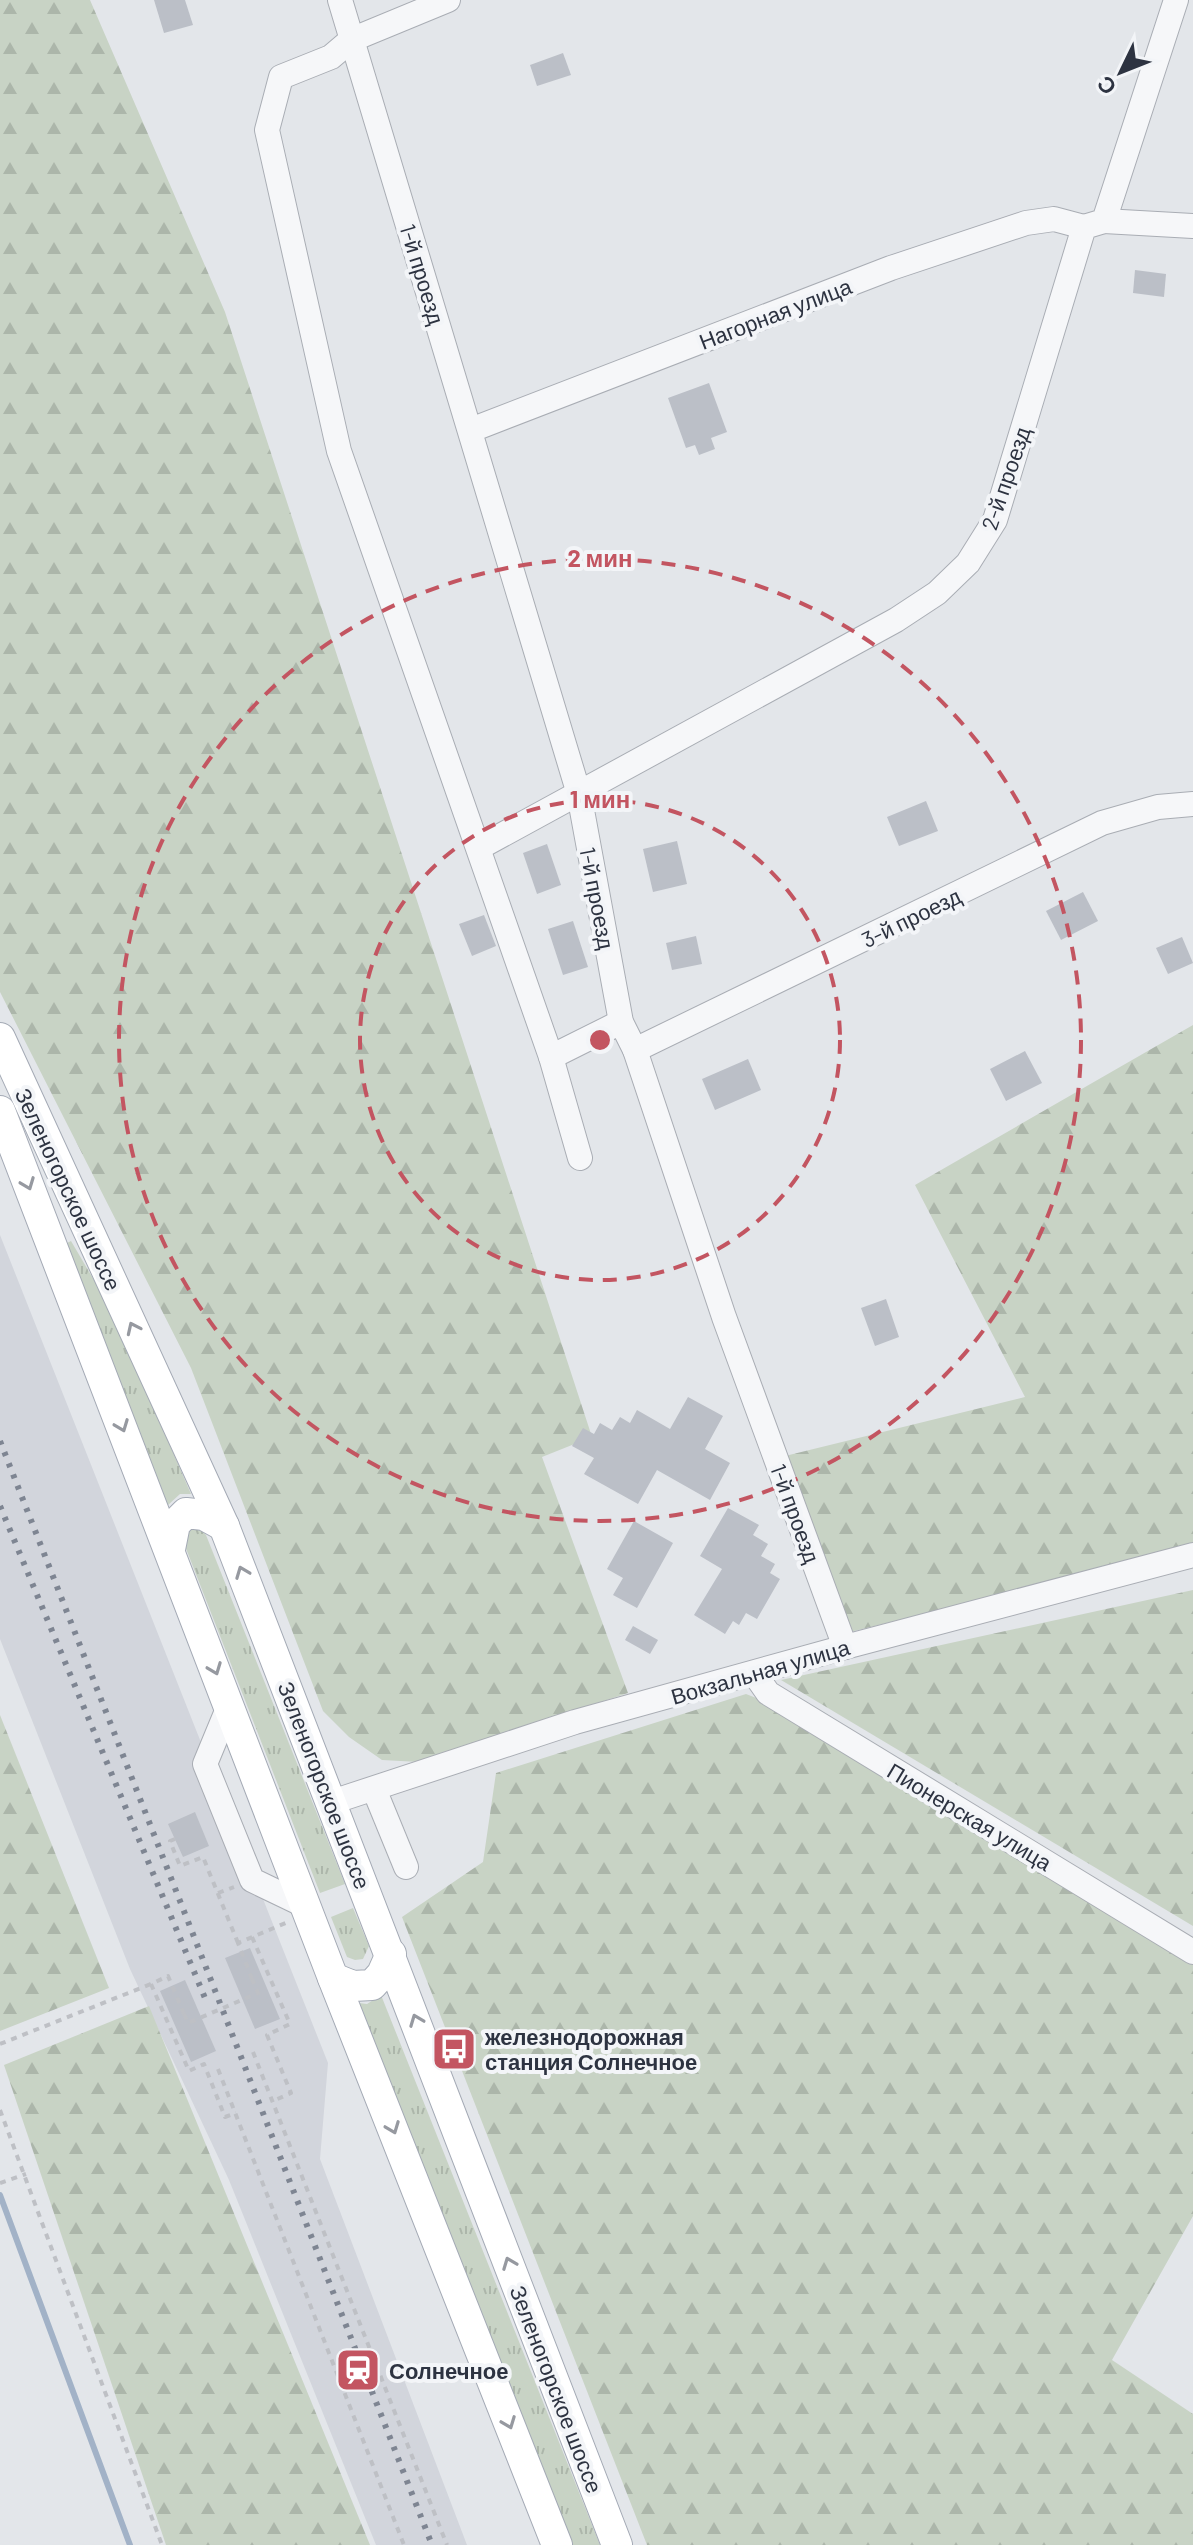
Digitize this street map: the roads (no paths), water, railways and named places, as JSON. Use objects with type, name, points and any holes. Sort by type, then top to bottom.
[{"type":"main road","name":"Зеленогорское шоссе","points":[[0,1038],[224,1526],[617,2545]]},
{"type":"main road","name":"Зеленогорское шоссе","points":[[0,1111],[333,1978],[557,2545]]},
{"type":"main road","points":[[170,1549],[175,1524],[186,1513],[204,1515],[224,1526]]},
{"type":"main road","points":[[333,1978],[353,1986],[372,1985],[382,1974],[391,1954]]},
{"type":"street","name":"1-й проезд","points":[[340,0],[579,794],[621,1022],[635,1050],[724,1317],[845,1647]]},
{"type":"street","points":[[448,0],[351,40],[331,57],[281,77],[267,130],[339,451],[480,847],[551,1057],[580,1158]]},
{"type":"street","name":"2-й проезд","points":[[480,847],[896,620],[937,593],[968,563],[995,520],[1094,224],[1176,0]]},
{"type":"street","name":"Нагорная улица","points":[[471,430],[891,268],[1026,223],[1054,219],[1094,224],[1193,226]]},
{"type":"street","name":"3-й проезд","points":[[635,1050],[1102,823],[1158,807],[1193,804]]},
{"type":"street","points":[[551,1057],[621,1022]]},
{"type":"street","name":"Вокзальная улица","points":[[332,1802],[575,1722],[1193,1555]]},
{"type":"street","name":"Пионерская улица","points":[[754,1673],[768,1693],[1193,1952]]},
{"type":"street","points":[[229,1706],[205,1764],[252,1880],[307,1910]]},
{"type":"street","points":[[374,1789],[406,1867]]},
{"type":"waterway","points":[[0,2195],[130,2545]]},
{"type":"railway","points":[[0,1441],[432,2545]]},
{"type":"railway","points":[[0,1506],[205,1998]]},
{"type":"place","name":"железнодорожная станция Солнечное","points":[[454,2049]]},
{"type":"place","name":"Солнечное","points":[[358,2370]]}]
